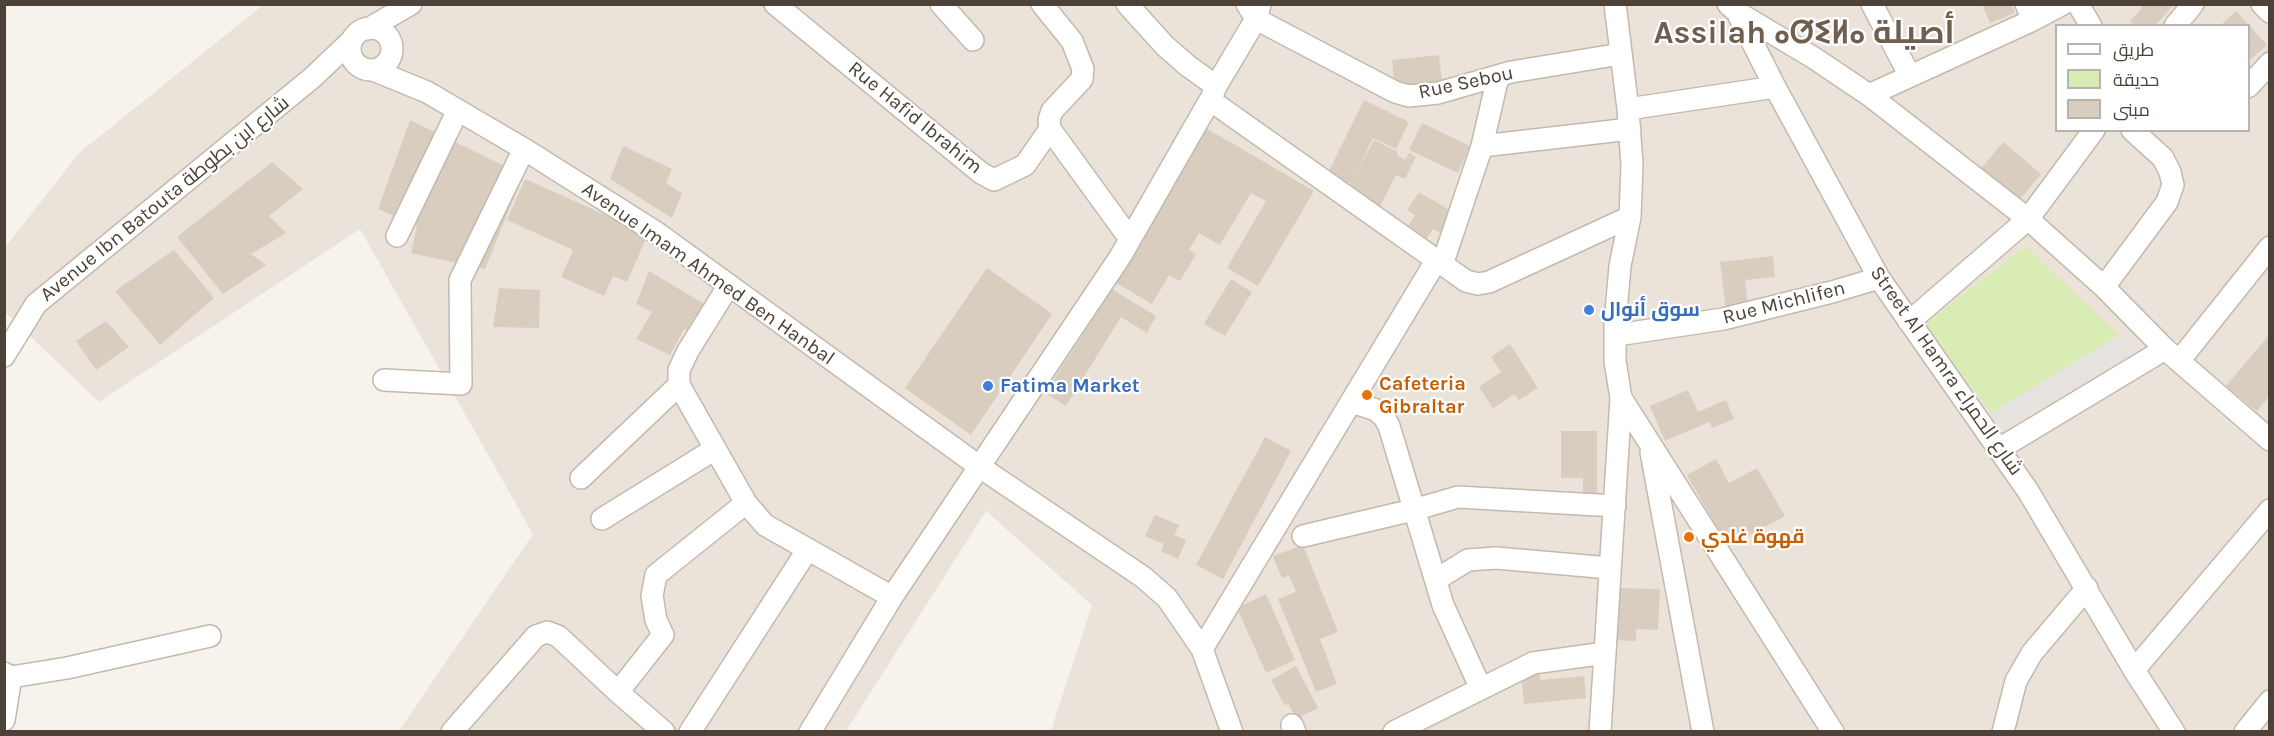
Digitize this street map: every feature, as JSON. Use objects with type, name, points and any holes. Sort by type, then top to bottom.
[{"type":"street","name":"Avenue Ibn Batouta شارع ابن بطوطة","points":[[4,356],[36,304],[312,78],[413,4]]},
{"type":"street","name":"Avenue Ibn Batouta شارع ابن بطوطة","points":[[385,58],[413,4]]},
{"type":"street","name":"Rue Hafid Ibrahim","points":[[775,4],[981,173],[994,180],[1025,165],[1050,129]]},
{"type":"street","points":[[941,4],[973,40]]},
{"type":"street","points":[[1042,4],[1072,41],[1083,69],[1082,79],[1052,111],[1049,120],[1050,129],[1130,239]]},
{"type":"street","points":[[1127,4],[1165,46],[1188,66],[1213,93],[1466,281],[1478,284],[1489,282],[1630,217]]},
{"type":"street","points":[[1600,732],[1621,398],[1615,361],[1617,335],[1615,323],[1620,266],[1630,217],[1632,165],[1629,119],[1614,4]]},
{"type":"street","points":[[1872,4],[1910,76]]},
{"type":"street","points":[[1869,95],[1910,76],[2029,12],[2062,4]]},
{"type":"street","points":[[2078,4],[2090,24]]},
{"type":"street","points":[[2177,24],[2193,4]]},
{"type":"street","points":[[2262,4],[2270,12]]},
{"type":"street","points":[[1733,8],[1869,95],[2028,219],[2104,287],[2172,355],[2266,431]]},
{"type":"street","name":"Street Al Hamra شارع الحمراء","points":[[1733,8],[1879,278],[2028,491],[2134,670],[2174,732]]},
{"type":"street","points":[[810,732],[892,597],[1130,239],[1213,93],[1254,9]]},
{"type":"street","name":"Rue Sebou","points":[[1254,9],[1395,92],[1409,96],[1438,93],[1501,76],[1621,54]]},
{"type":"street","points":[[358,44],[379,30],[388,37],[385,58]]},
{"type":"street","name":"Avenue Imam Ahmed Ben Hanbal","points":[[358,44],[362,69],[385,58],[427,92],[524,149],[657,233],[980,467],[1143,577],[1167,598],[1202,649],[1232,732]]},
{"type":"street","points":[[2250,85],[2270,63]]},
{"type":"street","points":[[1202,649],[1439,263],[1482,146],[1497,81],[1501,76]]},
{"type":"street","points":[[1482,146],[1629,119],[1775,87]]},
{"type":"street","points":[[397,236],[458,110]]},
{"type":"street","points":[[1909,322],[2028,219],[2093,132]]},
{"type":"street","points":[[2104,287],[2167,202],[2173,185],[2163,158],[2134,132]]},
{"type":"street","points":[[384,380],[461,384],[460,280],[524,149]]},
{"type":"street","points":[[2000,449],[2172,355],[2270,247]]},
{"type":"street","name":"Rue Michlifen","points":[[1617,335],[1723,319],[1879,278]]},
{"type":"street","points":[[729,285],[688,351],[679,370],[679,385],[746,503],[765,525],[892,597]]},
{"type":"street","points":[[581,478],[679,385]]},
{"type":"street","points":[[1621,398],[1833,732]]},
{"type":"street","points":[[1352,402],[1376,410],[1389,426],[1443,605],[1481,689]]},
{"type":"street","points":[[1649,442],[1703,732]]},
{"type":"street","points":[[602,519],[715,449]]},
{"type":"street","points":[[1303,536],[1458,497],[1615,506]]},
{"type":"street","points":[[618,692],[663,635],[656,620],[651,596],[656,575],[746,503]]},
{"type":"street","points":[[2134,670],[2270,510]]},
{"type":"street","points":[[690,732],[808,549]]},
{"type":"street","points":[[1437,579],[1468,560],[1496,558],[1610,568]]},
{"type":"street","points":[[2004,732],[2016,681],[2031,653],[2087,588]]},
{"type":"street","points":[[452,731],[536,636],[547,632],[558,636],[664,732]]},
{"type":"street","points":[[4,720],[8,675],[67,668],[210,636]]},
{"type":"street","points":[[1394,732],[1533,663],[1605,653]]},
{"type":"street","points":[[2244,732],[2270,701]]},
{"type":"shaded area","points":[[263,5],[2269,5],[2269,731],[1051,731],[1092,605],[986,511],[846,731],[399,731],[533,534],[360,229],[99,402],[5,312],[4,249],[79,153]]},
{"type":"shaded area","points":[[2119,335],[2133,352],[2001,429],[1991,413]]},
{"type":"green space","points":[[2026,246],[2119,335],[1991,413],[1925,324]]},
{"type":"building","points":[[1982,4],[2011,4],[2015,13],[1990,23]]},
{"type":"building","points":[[2139,4],[2174,4],[2157,24],[2133,24],[2130,21],[2142,8]]},
{"type":"building","points":[[2236,11],[2248,24],[2222,24]]},
{"type":"building","points":[[2250,26],[2267,45],[2250,60]]},
{"type":"building","points":[[1439,55],[1442,82],[1395,88],[1392,60]]},
{"type":"building","points":[[1364,100],[1409,122],[1396,149],[1373,138],[1356,173],[1374,140],[1398,152],[1397,155],[1405,160],[1409,153],[1416,157],[1405,179],[1396,175],[1380,206],[1348,190],[1351,184],[1328,173]]},
{"type":"building","points":[[410,120],[523,175],[485,269],[411,253],[417,226],[378,209]]},
{"type":"building","points":[[1422,123],[1470,146],[1458,173],[1409,150]]},
{"type":"building","points":[[1206,128],[1314,191],[1258,286],[1227,268],[1266,201],[1251,193],[1220,245],[1199,233],[1189,250],[1196,254],[1180,281],[1169,275],[1152,304],[1116,283]]},
{"type":"building","points":[[2003,142],[2041,174],[2017,203],[1979,171]]},
{"type":"building","points":[[623,146],[672,169],[666,183],[682,193],[672,218],[610,179]]},
{"type":"building","points":[[272,162],[303,189],[269,216],[286,233],[251,254],[266,265],[223,294],[177,237]]},
{"type":"building","points":[[525,179],[648,234],[627,282],[613,276],[604,296],[561,277],[573,250],[507,220]]},
{"type":"building","points":[[1419,192],[1453,212],[1440,233],[1433,229],[1425,241],[1406,230],[1415,215],[1407,210]]},
{"type":"building","points":[[174,250],[214,298],[160,345],[115,291]]},
{"type":"building","points":[[1773,256],[1775,277],[1745,280],[1748,307],[1726,310],[1720,262]]},
{"type":"building","points":[[987,268],[1052,314],[971,435],[905,388]]},
{"type":"building","points":[[649,271],[711,308],[696,334],[684,329],[670,355],[636,339],[652,312],[636,304]]},
{"type":"building","points":[[1231,279],[1252,292],[1225,336],[1204,324]]},
{"type":"building","points":[[499,288],[540,290],[539,328],[493,327]]},
{"type":"building","points":[[1112,289],[1156,316],[1147,333],[1121,317],[1066,406],[1045,393]]},
{"type":"building","points":[[106,321],[129,347],[96,370],[76,341]]},
{"type":"building","points":[[2270,334],[2270,395],[2257,411],[2226,386]]},
{"type":"building","points":[[1510,344],[1538,388],[1519,400],[1515,394],[1493,408],[1479,387],[1501,372],[1491,357]]},
{"type":"building","points":[[1688,390],[1698,412],[1726,400],[1734,419],[1712,428],[1709,422],[1665,441],[1650,406]]},
{"type":"building","points":[[1561,431],[1597,431],[1597,500],[1583,500],[1583,478],[1561,478]]},
{"type":"building","points":[[1265,437],[1291,451],[1223,579],[1196,565]]},
{"type":"building","points":[[1716,459],[1729,483],[1757,468],[1785,516],[1728,547],[1687,475]]},
{"type":"building","points":[[1155,515],[1179,525],[1174,535],[1186,540],[1178,559],[1161,551],[1164,544],[1145,536]]},
{"type":"building","points":[[1303,545],[1338,632],[1320,639],[1337,684],[1316,692],[1278,599],[1296,592],[1289,575],[1282,578],[1273,556]]},
{"type":"building","points":[[1619,588],[1660,589],[1658,630],[1636,629],[1636,641],[1613,640],[1614,612],[1619,612]]},
{"type":"building","points":[[1266,594],[1295,660],[1266,673],[1237,608]]},
{"type":"building","points":[[1296,666],[1318,708],[1296,719],[1288,703],[1285,706],[1271,680]]},
{"type":"building","points":[[1539,668],[1540,680],[1584,676],[1586,698],[1524,704],[1521,670]]},
{"type":"place","name":"سوق أنوال","points":[[1589,310]]},
{"type":"place","name":"Fatima Market","points":[[988,386]]},
{"type":"place","name":"Cafeteria Gibraltar","points":[[1367,395]]},
{"type":"place","name":"قهوة غادي","points":[[1689,537]]},
{"type":"district","name":"Assilah ⴰⵚⵉⵍⴰ أصيلة","points":[[1804,34]]}]
